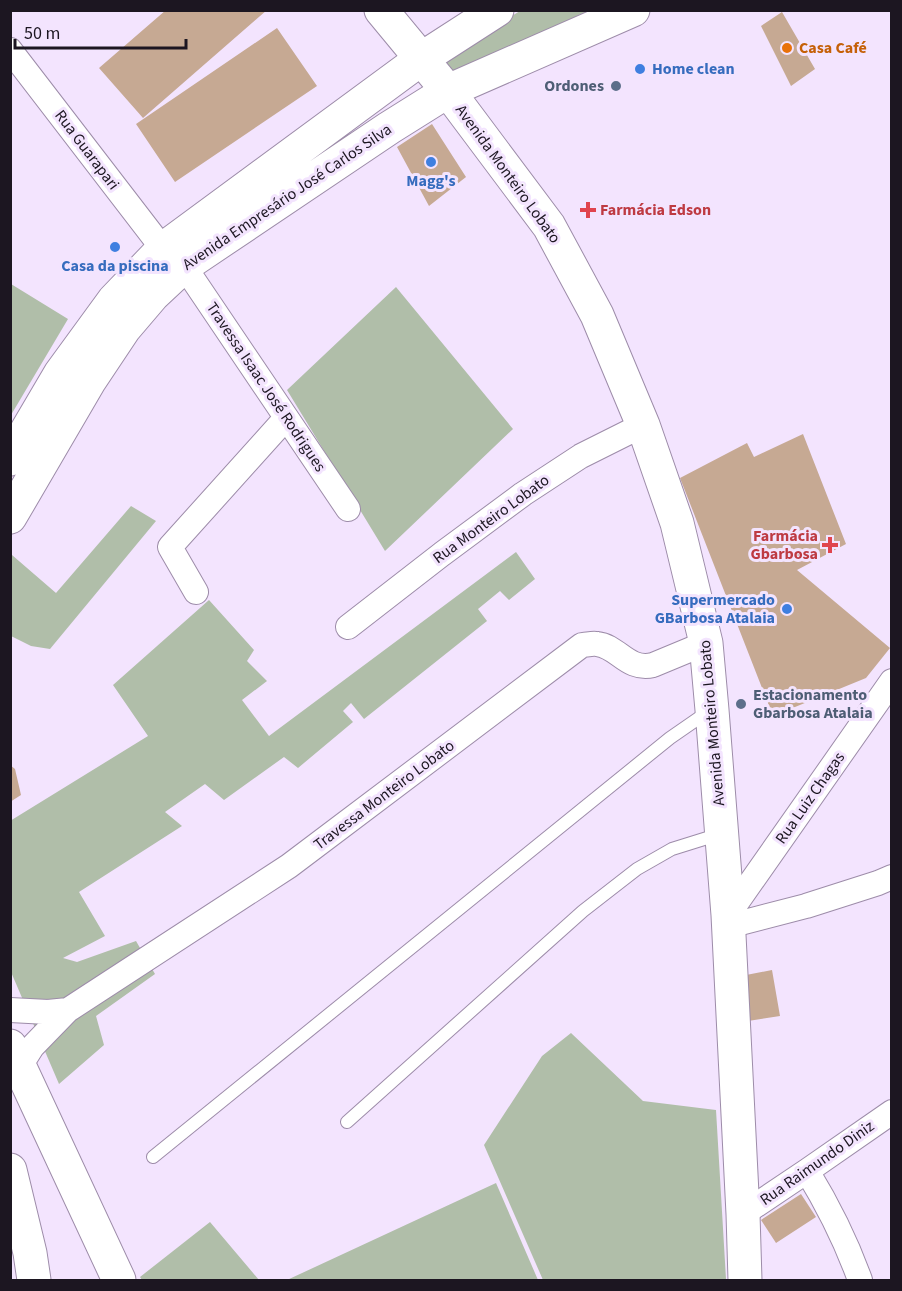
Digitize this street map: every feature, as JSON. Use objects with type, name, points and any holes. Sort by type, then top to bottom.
[{"type":"main road","name":"Avenida Monteiro Lobato","points":[[381,10],[448,91],[549,226],[597,315],[644,425],[677,523],[706,643],[729,920],[745,1281]]},
{"type":"main road","name":"Avenida Empresário José Carlos Silva","points":[[10,459],[67,365],[114,300],[174,257],[420,59],[497,10]]},
{"type":"main road","name":"Avenida Empresário José Carlos Silva","points":[[10,517],[90,380],[124,329],[153,295],[174,257],[448,91],[633,10]]},
{"type":"main road","points":[[15,1056],[118,1281]]},
{"type":"main road","points":[[10,1170],[30,1252],[34,1281]]},
{"type":"street","name":"Rua Guarapari","points":[[10,50],[174,257]]},
{"type":"street","name":"Travessa Isaac José Rodrigues","points":[[174,257],[348,509]]},
{"type":"street","points":[[196,592],[170,547],[286,418]]},
{"type":"street","name":"Rua Monteiro Lobato","points":[[348,627],[523,494],[581,456],[644,425]]},
{"type":"street","name":"Travessa Monteiro Lobato","points":[[15,1056],[32,1047],[68,1010],[289,866],[582,645],[596,644],[607,647],[637,665],[645,666],[706,643]]},
{"type":"street","name":"Rua Luiz Chagas","points":[[729,920],[891,681]]},
{"type":"street","points":[[729,920],[806,906],[891,877]]},
{"type":"street","points":[[10,1010],[48,1012],[68,1010]]},
{"type":"street","name":"Rua Raimundo Diniz","points":[[743,1214],[891,1112]]},
{"type":"street","points":[[807,1172],[847,1245],[860,1281]]},
{"type":"lane","points":[[153,1157],[670,738],[712,710]]},
{"type":"lane","points":[[347,1122],[583,911],[637,869],[672,849],[722,834]]},
{"type":"green space","points":[[520,11],[588,11],[446,76],[435,63]]},
{"type":"green space","points":[[11,284],[68,319],[11,415]]},
{"type":"green space","points":[[396,287],[513,429],[385,551],[287,390]]},
{"type":"green space","points":[[131,506],[156,521],[50,649],[31,646],[11,636],[10,557],[12,555],[56,593]]},
{"type":"green space","points":[[516,552],[535,579],[509,600],[500,591],[478,609],[487,621],[364,719],[351,703],[343,711],[353,722],[298,768],[284,757],[224,800],[205,784],[165,812],[182,826],[79,892],[105,936],[63,958],[77,962],[136,941],[155,974],[96,1016],[104,1045],[59,1084],[11,972],[10,821],[148,736],[113,685],[209,600],[254,650],[247,661],[267,681],[242,700],[269,736]]},
{"type":"green space","points":[[571,1033],[643,1101],[716,1110],[726,1279],[543,1280],[484,1145],[542,1056]]},
{"type":"green space","points":[[496,1183],[538,1280],[287,1280]]},
{"type":"green space","points":[[210,1222],[259,1280],[142,1280],[140,1277]]},
{"type":"building","points":[[166,10],[267,10],[143,118],[99,68]]},
{"type":"building","name":"Casa Café","points":[[782,12],[815,69],[791,86],[761,26]]},
{"type":"building","points":[[277,28],[317,86],[175,182],[136,124]]},
{"type":"building","name":"Magg's","points":[[432,124],[466,177],[429,206],[397,147]]},
{"type":"building","name":"Supermercado GBarbosa Atalaia","points":[[803,434],[846,544],[797,570],[890,648],[866,678],[773,716],[680,478],[747,443],[754,457]]},
{"type":"building","points":[[10,765],[15,769],[21,795],[10,802]]},
{"type":"building","points":[[772,970],[780,1016],[748,1021],[741,976]]},
{"type":"building","points":[[801,1194],[816,1217],[776,1243],[761,1220]]},
{"type":"place","name":"Casa Café","points":[[787,48]]},
{"type":"place","name":"Home clean","points":[[640,69]]},
{"type":"place","name":"Ordones","points":[[616,86]]},
{"type":"place","name":"Magg's","points":[[431,162]]},
{"type":"place","name":"Farmácia Edson","points":[[588,210]]},
{"type":"place","name":"Casa da piscina","points":[[115,247]]},
{"type":"place","name":"Farmácia Gbarbosa","points":[[830,545]]},
{"type":"place","name":"Supermercado GBarbosa Atalaia","points":[[787,609]]},
{"type":"place","name":"Estacionamento Gbarbosa Atalaia","points":[[741,704]]}]
